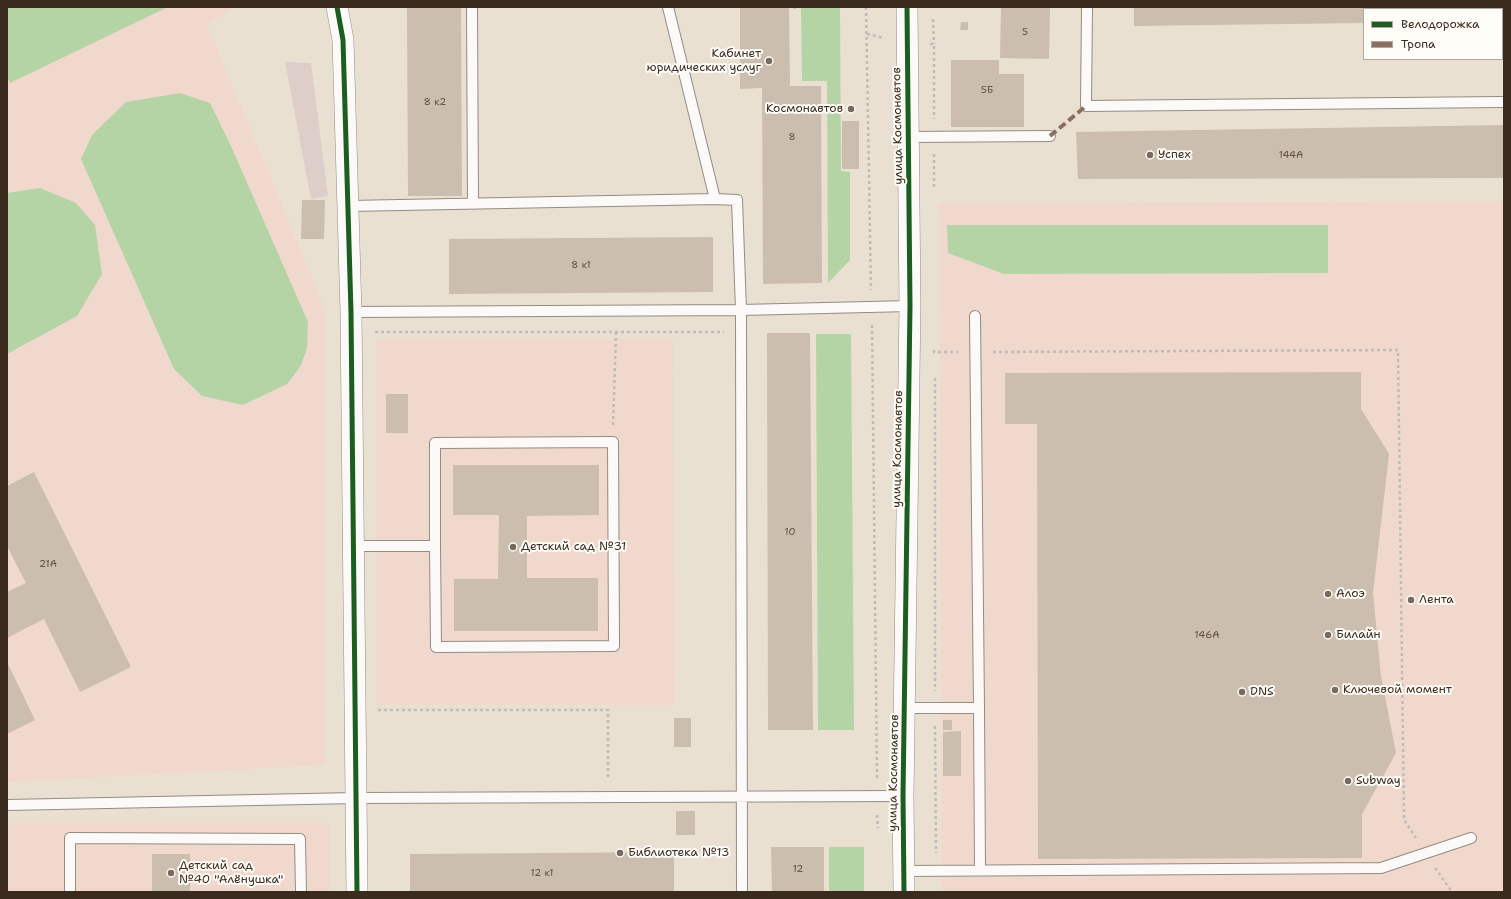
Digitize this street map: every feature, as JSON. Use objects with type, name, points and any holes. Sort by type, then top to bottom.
[{"type":"street","points":[[337,7],[343,40],[351,312],[357,892]]},
{"type":"street","name":"улица Космонавтов","points":[[904,892],[902,796],[910,306],[906,7]]},
{"type":"lane","points":[[472,7],[473,204]]},
{"type":"lane","points":[[668,7],[715,199]]},
{"type":"lane","points":[[1087,7],[1086,106],[1504,102]]},
{"type":"lane","points":[[908,138],[1050,136]]},
{"type":"lane","points":[[348,206],[715,199],[737,200],[741,310],[742,892]]},
{"type":"lane","points":[[351,312],[741,310],[910,306]]},
{"type":"lane","points":[[975,316],[980,871]]},
{"type":"lane","points":[[613,442],[614,646],[436,647],[435,546],[435,443],[613,442]]},
{"type":"lane","points":[[353,546],[435,546]]},
{"type":"lane","points":[[904,708],[979,708]]},
{"type":"lane","points":[[7,805],[356,798],[902,796]]},
{"type":"lane","points":[[70,892],[70,838],[300,839],[300,892]]},
{"type":"lane","points":[[904,871],[1382,868],[1471,838]]},
{"type":"path","points":[[866,7],[872,307],[878,828]]},
{"type":"path","points":[[932,14],[934,44],[934,193]]},
{"type":"path","points":[[867,34],[907,44],[934,44]]},
{"type":"path","points":[[369,332],[740,332]]},
{"type":"path","points":[[613,442],[616,332]]},
{"type":"path","points":[[934,344],[934,360]]},
{"type":"path","points":[[934,352],[1398,350],[1404,820],[1452,892]]},
{"type":"path","points":[[934,376],[936,871]]},
{"type":"path","points":[[371,710],[608,710],[608,798]]},
{"type":"shaded area","points":[[7,7],[235,7],[207,24],[325,309],[325,765],[7,782]]},
{"type":"shaded area","points":[[285,62],[311,63],[328,196],[311,199]]},
{"type":"shaded area","points":[[1504,201],[1504,892],[942,892],[939,203]]},
{"type":"shaded area","points":[[376,339],[673,339],[674,705],[376,705]]},
{"type":"shaded area","points":[[7,823],[329,823],[329,892],[7,892]]},
{"type":"green space","points":[[7,7],[168,7],[10,83],[7,77]]},
{"type":"green space","points":[[801,7],[840,7],[841,171],[850,172],[850,260],[828,283],[827,81],[802,81]]},
{"type":"green space","points":[[180,93],[210,103],[231,146],[308,322],[307,349],[300,367],[287,384],[243,405],[202,396],[174,369],[81,159],[92,135],[126,102]]},
{"type":"green space","points":[[40,188],[76,203],[95,225],[102,274],[77,316],[7,354],[7,193]]},
{"type":"green space","points":[[947,225],[1328,225],[1328,273],[1004,274],[948,253]]},
{"type":"green space","points":[[816,334],[851,334],[854,730],[818,730]]},
{"type":"green space","points":[[829,847],[864,847],[864,892],[829,892]]},
{"type":"building","points":[[407,7],[461,7],[462,196],[408,196]]},
{"type":"building","points":[[740,7],[789,7],[790,86],[821,86],[822,283],[763,284],[762,88],[740,89]]},
{"type":"building","points":[[1001,7],[1050,7],[1049,59],[1000,58]]},
{"type":"building","points":[[1134,7],[1502,7],[1363,8],[1363,23],[1134,26]]},
{"type":"building","points":[[961,22],[968,22],[968,30],[960,30]]},
{"type":"building","points":[[951,60],[999,60],[999,74],[1024,74],[1024,127],[951,127]]},
{"type":"building","points":[[842,121],[859,121],[859,169],[842,169]]},
{"type":"building","points":[[1504,125],[1504,178],[1078,179],[1076,132]]},
{"type":"building","points":[[302,200],[325,200],[324,239],[301,239]]},
{"type":"building","points":[[713,237],[713,292],[449,294],[449,239]]},
{"type":"building","points":[[767,333],[810,333],[813,730],[768,730]]},
{"type":"building","points":[[1361,372],[1361,409],[1389,454],[1373,593],[1381,676],[1396,753],[1362,814],[1362,858],[1038,859],[1037,424],[1005,424],[1005,373]]},
{"type":"building","points":[[386,394],[408,394],[408,433],[386,433]]},
{"type":"building","name":"Детский сад №31","points":[[453,465],[599,465],[599,515],[527,516],[527,578],[598,578],[598,631],[454,631],[454,579],[498,579],[499,515],[453,515]]},
{"type":"building","points":[[34,472],[131,667],[80,692],[44,619],[7,638],[7,592],[26,583],[7,546],[7,486]]},
{"type":"building","points":[[7,662],[35,720],[7,734]]},
{"type":"building","points":[[674,718],[691,718],[691,747],[674,747]]},
{"type":"building","points":[[943,720],[952,720],[952,730],[943,730]]},
{"type":"building","points":[[961,731],[961,776],[943,776],[943,732]]},
{"type":"building","points":[[676,811],[695,811],[695,835],[676,835]]},
{"type":"building","points":[[771,847],[824,847],[824,892],[772,892]]},
{"type":"building","points":[[674,852],[674,892],[410,892],[410,854]]},
{"type":"building","name":"Детский сад №40 \"Алёнушка\"","points":[[152,854],[190,854],[190,892],[152,892]]},
{"type":"marked path","points":[[1050,136],[1086,106]]},
{"type":"cycle path","points":[[337,7],[343,40],[351,312],[357,892]]},
{"type":"cycle path","points":[[904,892],[903,796],[910,306],[907,7]]},
{"type":"place","name":"Кабинет юридических услуг","points":[[769,61]]},
{"type":"place","name":"Космонавтов","points":[[851,109]]},
{"type":"place","name":"Успех","points":[[1150,155]]},
{"type":"place","name":"Детский сад №31","points":[[513,547]]},
{"type":"place","name":"Алоэ","points":[[1328,594]]},
{"type":"place","name":"Лента","points":[[1411,600]]},
{"type":"place","name":"Билайн","points":[[1328,635]]},
{"type":"place","name":"Ключевой момент","points":[[1335,690]]},
{"type":"place","name":"DNS","points":[[1242,692]]},
{"type":"place","name":"Subway","points":[[1348,781]]},
{"type":"place","name":"Библиотека №13","points":[[620,853]]},
{"type":"place","name":"Детский сад №40 \"Алёнушка\"","points":[[171,873]]}]
